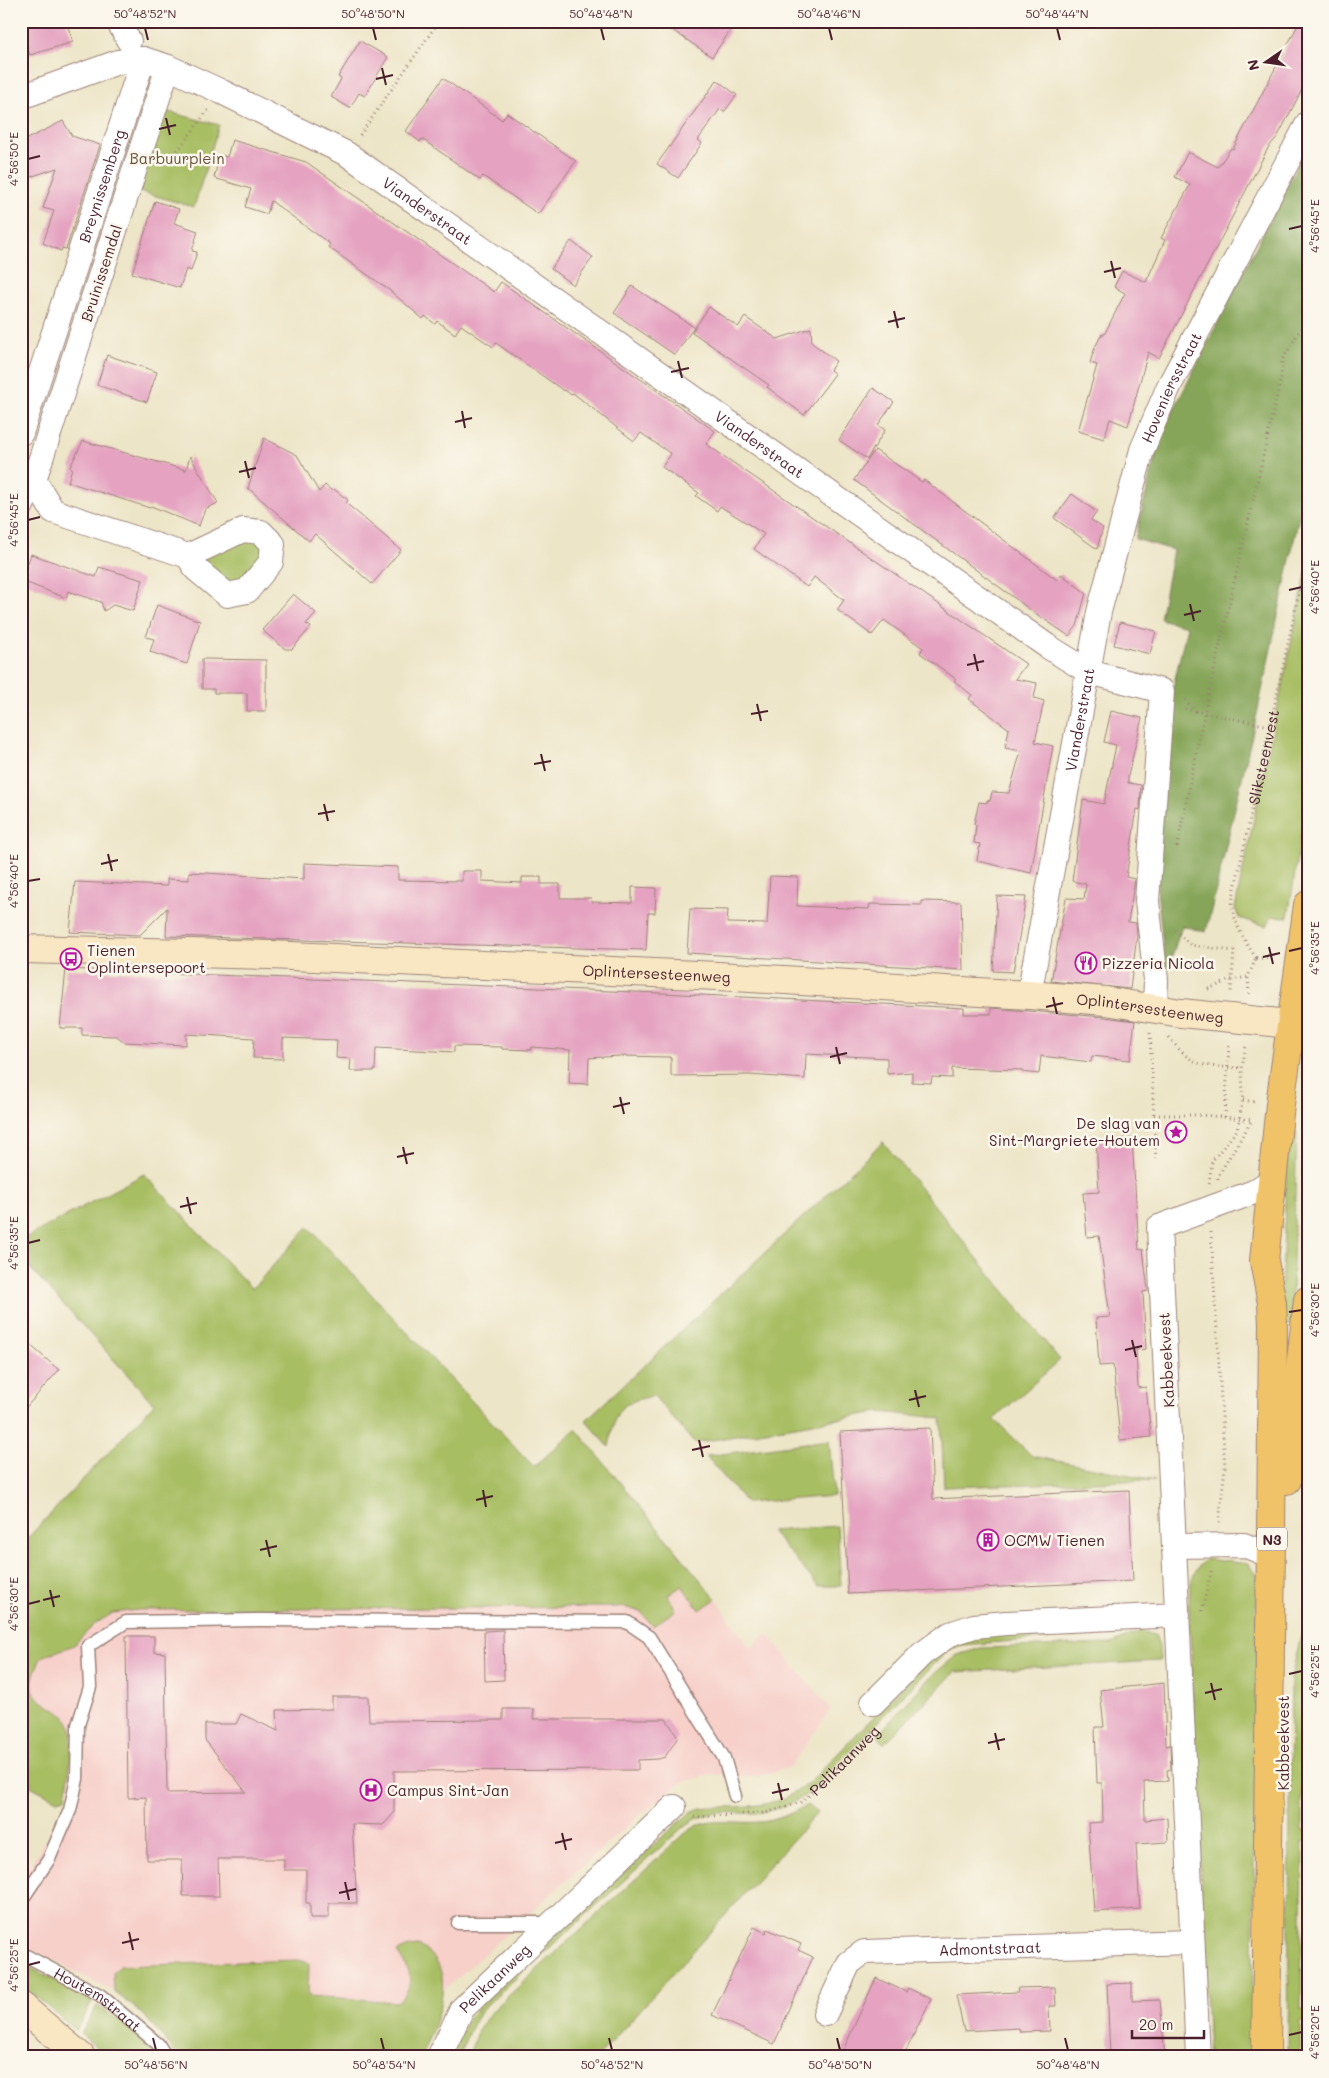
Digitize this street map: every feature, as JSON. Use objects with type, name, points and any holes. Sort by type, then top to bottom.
[{"type":"main road","name":"N3","points":[[1299,1026],[1308,905]]},
{"type":"main road","name":"Kabbeekvest","points":[[1266,2057],[1273,1325],[1272,1303],[1264,1261],[1272,1180],[1265,1121],[1299,1026]]},
{"type":"main road","name":"Kabbeekvest","points":[[1281,2057],[1284,1557],[1287,1479],[1303,1406],[1308,1300]]},
{"type":"street","name":"Vianderstraat","points":[[130,40],[168,67],[347,154],[1047,646],[1089,672],[1029,994]]},
{"type":"street","points":[[21,97],[118,62],[130,40]]},
{"type":"street","name":"Breynissemberg","points":[[21,433],[130,40]]},
{"type":"street","name":"Bruinissemdal","points":[[21,508],[34,480],[168,67]]},
{"type":"street","name":"Hoveniersstraat","points":[[1089,672],[1099,612],[1142,450],[1169,386],[1308,123]]},
{"type":"street","points":[[34,480],[53,511],[188,556]]},
{"type":"street","points":[[1089,672],[1162,691],[1147,901],[1156,980],[1155,1008]]},
{"type":"street","name":"Oplintersesteenweg","points":[[21,949],[290,956],[718,976],[1029,994],[1299,1026]]},
{"type":"street","name":"Kabbeekvest","points":[[1198,2057],[1159,1227],[1254,1192],[1272,1180]]},
{"type":"street","points":[[1175,1546],[1244,1545],[1271,1556]]},
{"type":"street","name":"Pelikaanweg","points":[[873,1703],[922,1654],[950,1634],[974,1626],[1006,1622],[1178,1615]]},
{"type":"street","name":"Pelikaanweg","points":[[439,2057],[462,2009],[553,1922],[681,1815]]},
{"type":"street","name":"Admontstraat","points":[[826,2014],[849,1963],[864,1952],[1192,1942]]},
{"type":"street","points":[[21,2006],[81,2057]]},
{"type":"lane","points":[[21,1900],[49,1859],[70,1810],[77,1779],[78,1725],[90,1687],[88,1646],[126,1622],[268,1620],[628,1622],[649,1637],[724,1758],[735,1796]]},
{"type":"lane","points":[[458,1923],[553,1922]]},
{"type":"lane","name":"Houtemstraat","points":[[21,1953],[100,1995],[158,2044],[166,2057]]},
{"type":"path","points":[[347,154],[439,21]]},
{"type":"path","points":[[136,166],[146,168],[179,149],[222,92]]},
{"type":"path","points":[[1175,856],[1204,714],[1281,378],[1282,360],[1308,317]]},
{"type":"path","name":"Sliksteenvest","points":[[1248,977],[1256,958],[1239,934],[1233,916],[1232,902],[1308,551]]},
{"type":"path","points":[[1161,704],[1270,726]]},
{"type":"path","points":[[1174,928],[1190,945],[1234,951],[1225,1118]]},
{"type":"path","points":[[1155,1008],[1162,1028],[1189,1060],[1199,1064],[1242,1068],[1243,1100],[1237,1130],[1212,1161],[1210,1171],[1214,1206],[1225,1467],[1217,1544],[1202,1614]]},
{"type":"path","points":[[1155,1008],[1150,1034],[1156,1162]]},
{"type":"path","points":[[1154,1115],[1240,1118],[1265,1121]]},
{"type":"path","points":[[1214,1206],[1218,1176],[1265,1121]]},
{"type":"path","name":"Pelikaanweg","points":[[681,1815],[695,1817],[765,1813],[802,1802],[879,1726]]},
{"type":"shaded area","name":"Campus Sint-Jan","points":[[682,1586],[700,1610],[716,1599],[750,1648],[767,1634],[831,1709],[790,1767],[756,1777],[713,1774],[682,1782],[636,1818],[444,1990],[442,1978],[410,1972],[409,1986],[398,2002],[308,1996],[309,1963],[113,1973],[114,1992],[21,1943],[21,1883],[69,1797],[71,1729],[56,1710],[44,1705],[36,1697],[33,1685],[35,1668],[42,1657],[64,1648],[113,1613],[138,1610],[624,1607],[641,1612]]},
{"type":"green space","name":"Barbuurplein","points":[[161,110],[219,125],[194,207],[135,190]]},
{"type":"green space","points":[[1308,144],[1308,475],[1257,714],[1206,932],[1182,926],[1166,974],[1157,889],[1167,714],[1187,626],[1160,619],[1173,550],[1135,539],[1160,437]]},
{"type":"green space","points":[[261,532],[271,562],[227,595],[188,556]]},
{"type":"green space","points":[[1308,564],[1308,790],[1288,917],[1272,916],[1267,926],[1239,918],[1235,908]]},
{"type":"green space","points":[[1297,1132],[1291,1325],[1280,1325],[1288,1133]]},
{"type":"green space","points":[[883,1142],[1060,1360],[994,1419],[1032,1456],[1155,1480],[944,1487],[941,1418],[879,1412],[694,1443],[654,1396],[624,1406],[616,1417],[609,1447],[586,1420]]},
{"type":"green space","points":[[144,1174],[252,1289],[308,1227],[534,1467],[576,1429],[716,1599],[700,1610],[682,1586],[668,1595],[676,1610],[653,1626],[641,1612],[624,1607],[138,1610],[113,1613],[95,1624],[74,1645],[42,1657],[34,1674],[33,1687],[36,1696],[60,1713],[67,1720],[71,1729],[71,1753],[66,1798],[57,1800],[21,1781],[21,1545],[154,1404],[21,1258],[21,1240]]},
{"type":"green space","points":[[1303,1424],[1308,1433],[1308,1474],[1294,1475]]},
{"type":"green space","points":[[829,1440],[834,1496],[746,1503],[706,1456]]},
{"type":"green space","points":[[837,1526],[841,1586],[818,1586],[771,1531]]},
{"type":"green space","points":[[1206,1559],[1248,1564],[1257,1576],[1252,2057],[1208,2057],[1189,1606],[1192,1580],[1197,1569]]},
{"type":"green space","points":[[1136,1629],[1113,1634],[961,1645],[949,1650],[807,1794],[777,1809],[759,1813],[717,1813],[706,1815],[682,1828],[482,2009],[471,2027],[458,2057],[449,2057],[470,2015],[629,1866],[691,1812],[708,1807],[750,1806],[771,1803],[800,1790],[917,1672],[949,1644],[986,1635]]},
{"type":"green space","points":[[1141,1631],[1155,1635],[1159,1645],[1160,1661],[955,1672],[884,1744],[878,1735],[929,1678],[957,1655],[981,1648],[1111,1644]]},
{"type":"green space","points":[[1308,1634],[1308,1657],[1302,1657],[1302,1831],[1308,1831],[1308,1841],[1303,1842],[1301,2009],[1308,2010],[1308,2020],[1300,2021],[1300,2057],[1288,2057],[1291,1678],[1301,1635]]},
{"type":"green space","points":[[807,1805],[817,1813],[598,2057],[468,2057],[477,2032],[491,2012],[691,1828],[717,1822],[772,1820]]},
{"type":"green space","points":[[418,1946],[432,1956],[439,1968],[442,1982],[442,1997],[438,2013],[421,2057],[177,2057],[149,2021],[114,1992],[113,1973],[120,1966],[299,1960],[309,1963],[308,1996],[397,2002],[408,1990],[409,1977],[408,1971],[397,1952],[409,1947]]},
{"type":"green space","points":[[21,1963],[93,2000],[76,2030],[21,1985]]},
{"type":"green space","points":[[97,2006],[136,2030],[157,2057],[106,2057],[81,2034]]},
{"type":"building","points":[[21,21],[66,21],[73,42],[30,55],[21,31]]},
{"type":"building","points":[[659,21],[715,21],[730,31],[712,57]]},
{"type":"building","points":[[1300,21],[1308,21],[1308,78],[1278,136],[1268,148],[1159,358],[1148,352],[1128,426],[1110,419],[1104,439],[1078,431],[1097,365],[1090,363],[1095,347],[1102,334],[1104,335],[1125,293],[1114,287],[1122,271],[1146,282],[1165,240],[1161,238],[1190,185],[1175,177],[1188,152],[1218,167],[1231,148],[1233,149]]},
{"type":"building","points":[[360,41],[388,57],[365,96],[359,93],[350,108],[331,97],[341,79],[338,77]]},
{"type":"building","points":[[443,78],[502,120],[507,113],[576,161],[538,214],[483,176],[480,180],[422,139],[420,142],[406,131]]},
{"type":"building","points":[[717,80],[737,95],[724,112],[720,109],[698,140],[702,143],[678,178],[657,164]]},
{"type":"building","points":[[63,121],[72,136],[100,145],[66,249],[62,248],[61,251],[43,243],[54,211],[43,208],[57,168],[21,180],[21,142]]},
{"type":"building","points":[[232,140],[306,162],[494,292],[501,282],[715,431],[706,444],[1026,664],[1015,679],[1037,683],[1034,698],[1044,701],[1035,742],[1053,746],[1031,873],[977,861],[980,844],[974,843],[976,825],[974,824],[979,802],[987,803],[987,800],[990,801],[992,792],[1009,793],[1021,751],[1005,748],[1009,729],[969,699],[972,695],[954,681],[956,679],[920,653],[923,648],[884,620],[872,635],[837,610],[844,600],[814,577],[807,587],[754,549],[764,534],[720,506],[717,511],[696,496],[699,493],[662,467],[671,454],[641,433],[634,441],[573,393],[571,395],[564,391],[496,343],[493,347],[461,325],[455,334],[437,321],[435,324],[425,316],[423,319],[388,289],[328,247],[330,244],[271,201],[267,214],[245,207],[251,189],[214,178],[220,155],[227,157]]},
{"type":"building","points":[[155,201],[179,209],[174,223],[198,231],[192,251],[197,252],[191,271],[186,269],[180,288],[132,273]]},
{"type":"building","points":[[571,241],[593,257],[573,285],[551,269]]},
{"type":"building","points":[[632,286],[694,327],[675,355],[614,313]]},
{"type":"building","points":[[709,307],[738,327],[745,317],[777,339],[811,328],[812,343],[836,361],[830,370],[835,374],[804,415],[767,387],[769,385],[692,332]]},
{"type":"building","points":[[107,355],[157,372],[147,402],[97,385]]},
{"type":"building","points":[[873,388],[894,402],[878,425],[885,430],[867,459],[839,440]]},
{"type":"building","points":[[264,438],[297,455],[319,492],[325,485],[332,491],[334,489],[348,500],[346,503],[401,550],[372,584],[315,534],[309,541],[248,488]]},
{"type":"building","points":[[83,441],[186,470],[190,456],[218,503],[205,509],[199,526],[151,506],[150,508],[68,482],[72,468],[70,467]]},
{"type":"building","points":[[875,450],[922,482],[924,480],[1057,580],[1061,574],[1086,593],[1077,626],[1069,636],[854,480]]},
{"type":"building","points":[[1072,494],[1097,512],[1091,520],[1103,528],[1097,549],[1054,518]]},
{"type":"building","points":[[31,554],[96,577],[99,567],[143,580],[133,611],[113,605],[104,611],[101,602],[68,591],[66,598],[22,581]]},
{"type":"building","points":[[293,594],[316,613],[306,624],[311,627],[292,649],[285,649],[262,630]]},
{"type":"building","points":[[157,605],[200,621],[187,664],[150,652],[154,639],[146,637]]},
{"type":"building","points":[[1120,622],[1156,631],[1150,654],[1114,645]]},
{"type":"building","points":[[202,659],[266,660],[266,711],[247,711],[247,693],[214,693],[214,689],[202,689]]},
{"type":"building","points":[[1111,711],[1142,718],[1128,776],[1128,783],[1141,785],[1140,810],[1137,809],[1126,877],[1135,879],[1128,922],[1136,923],[1137,936],[1130,989],[1051,981],[1066,898],[1084,899],[1086,884],[1072,881],[1083,800],[1104,804],[1116,745],[1104,742]]},
{"type":"building","points":[[304,863],[398,867],[398,880],[462,881],[462,871],[482,871],[482,881],[522,883],[522,877],[541,877],[541,884],[560,884],[560,898],[591,898],[592,902],[632,903],[632,887],[656,888],[655,913],[648,913],[646,950],[166,936],[167,908],[140,935],[70,932],[75,882],[167,886],[167,879],[189,880],[189,872],[304,879]]},
{"type":"building","points":[[770,876],[798,877],[797,906],[869,909],[870,904],[922,905],[922,901],[961,902],[963,970],[687,953],[690,909],[728,910],[727,923],[767,924]]},
{"type":"building","points":[[997,896],[1026,897],[1013,972],[993,971]]},
{"type":"building","points":[[66,969],[660,993],[964,1008],[964,1014],[991,1014],[991,1008],[1135,1021],[1130,1060],[1092,1056],[1091,1062],[1041,1056],[1039,1074],[1022,1072],[1022,1070],[952,1068],[952,1078],[932,1077],[931,1083],[912,1082],[912,1072],[887,1074],[887,1058],[806,1054],[805,1079],[750,1075],[671,1076],[671,1057],[619,1056],[589,1058],[588,1084],[569,1083],[570,1050],[532,1047],[531,1050],[454,1046],[454,1052],[376,1048],[375,1071],[350,1071],[351,1059],[336,1058],[337,1040],[283,1038],[283,1059],[253,1058],[254,1038],[186,1034],[186,1045],[124,1042],[117,1036],[82,1035],[82,1028],[60,1028]]},
{"type":"building","points":[[1132,1138],[1139,1250],[1143,1249],[1148,1291],[1143,1292],[1146,1349],[1136,1350],[1138,1388],[1146,1387],[1151,1437],[1120,1440],[1113,1365],[1099,1366],[1096,1318],[1110,1317],[1099,1236],[1087,1237],[1083,1193],[1099,1192],[1096,1140]]},
{"type":"building","points":[[21,1337],[59,1370],[21,1413]]},
{"type":"building","name":"OCMW Tienen","points":[[930,1428],[933,1499],[1129,1490],[1133,1581],[848,1594],[840,1432]]},
{"type":"building","points":[[503,1630],[504,1680],[485,1681],[484,1631]]},
{"type":"building","points":[[126,1636],[154,1636],[154,1652],[165,1653],[167,1793],[246,1792],[205,1740],[205,1724],[236,1724],[241,1714],[278,1731],[277,1710],[332,1709],[332,1697],[368,1697],[369,1721],[503,1720],[503,1709],[534,1709],[533,1719],[666,1719],[678,1737],[665,1757],[638,1760],[638,1770],[394,1771],[394,1813],[383,1825],[352,1824],[357,1903],[329,1903],[329,1918],[310,1918],[310,1903],[306,1903],[306,1870],[284,1870],[284,1859],[218,1859],[219,1896],[183,1896],[182,1860],[147,1860],[146,1797],[128,1798]]},
{"type":"building","points":[[1164,1683],[1166,1746],[1170,1745],[1171,1769],[1167,1770],[1168,1781],[1144,1782],[1145,1820],[1167,1818],[1168,1842],[1136,1844],[1140,1909],[1094,1912],[1088,1823],[1103,1822],[1102,1783],[1097,1783],[1095,1727],[1104,1727],[1100,1690]]},
{"type":"building","points":[[754,1927],[766,1933],[767,1929],[801,1944],[798,1950],[813,1957],[774,2044],[712,2015]]},
{"type":"building","points":[[876,1978],[906,1992],[908,1988],[931,1999],[903,2057],[840,2057]]},
{"type":"building","points":[[1132,1983],[1132,2001],[1160,2000],[1165,2057],[1110,2057],[1107,1984]]},
{"type":"building","points":[[1055,1987],[1056,2006],[1049,2006],[1050,2031],[1020,2032],[1019,2028],[964,2031],[956,1995],[1018,1992],[1017,1988]]},
{"type":"place","name":"Tienen Oplintersepoort","points":[[71,959]]},
{"type":"place","name":"Pizzeria Nicola","points":[[1086,963]]},
{"type":"place","name":"De slag van Sint-Margriete-Houtem","points":[[1176,1132]]},
{"type":"place","name":"OCMW Tienen","points":[[988,1540]]},
{"type":"place","name":"Campus Sint-Jan","points":[[371,1790]]}]
